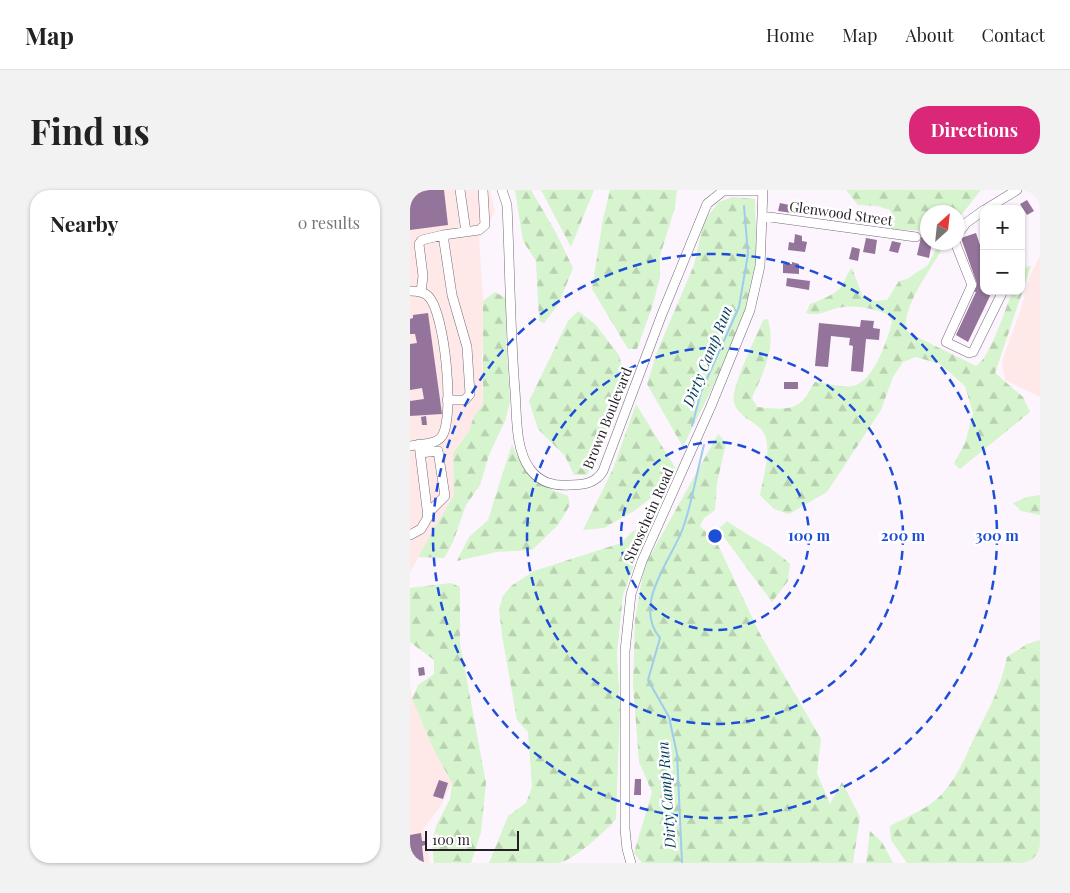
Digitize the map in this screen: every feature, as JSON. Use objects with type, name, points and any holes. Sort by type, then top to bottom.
[{"type":"street","points":[[460,190],[466,232]]},
{"type":"street","points":[[420,292],[424,276],[419,244],[422,240],[443,235],[479,230],[485,225],[483,190]]},
{"type":"street","name":"Brown Boulevard","points":[[502,190],[507,205],[512,344],[520,440],[524,458],[537,477],[548,483],[561,486],[587,484],[595,481],[603,471],[662,314],[707,204],[723,191],[763,191]]},
{"type":"street","points":[[993,205],[1017,190]]},
{"type":"street","name":"Stroschein Road","points":[[632,863],[627,849],[625,829],[625,659],[628,604],[642,561],[714,398],[750,310],[758,276],[763,191]]},
{"type":"street","points":[[965,224],[980,213]]},
{"type":"street","name":"Glenwood Street","points":[[762,216],[916,237]]},
{"type":"street","points":[[443,235],[452,295],[467,347],[470,394],[465,400],[448,400]]},
{"type":"street","points":[[958,250],[972,285],[946,342],[969,353],[973,352],[1002,295]]},
{"type":"street","points":[[410,291],[420,292],[428,296],[435,305],[448,363],[446,426],[442,436],[436,441],[416,448]]},
{"type":"street","points":[[410,535],[421,528],[426,522],[427,514],[416,448]]},
{"type":"street","points":[[416,448],[438,451],[445,496],[427,514]]},
{"type":"shaded area","points":[[410,190],[490,190],[495,211],[485,231],[479,237],[484,313],[482,356],[483,405],[474,416],[469,431],[453,453],[454,495],[410,572]]},
{"type":"shaded area","points":[[1040,256],[1040,397],[1005,380],[1002,361],[1022,306],[1030,276]]},
{"type":"shaded area","points":[[410,687],[412,699],[435,752],[452,783],[440,807],[423,829],[430,863],[410,863]]},
{"type":"green space","points":[[515,190],[531,190],[555,231],[573,268],[559,303],[544,323],[539,321],[536,261],[523,241]]},
{"type":"green space","points":[[541,190],[594,190],[571,247]]},
{"type":"green space","points":[[610,190],[677,190],[675,207],[660,256],[660,277],[653,304],[637,349],[628,349],[592,289],[603,219]]},
{"type":"green space","points":[[846,190],[981,190],[965,210],[965,205],[920,205],[920,231],[892,229],[893,218],[890,210],[877,206],[858,205]]},
{"type":"green space","points":[[733,197],[755,199],[756,256],[753,281],[738,330],[728,354],[683,447],[647,384],[657,352],[694,265],[704,221],[719,202]]},
{"type":"green space","points":[[936,250],[941,250],[913,299],[906,320],[906,329],[911,334],[976,366],[982,361],[992,343],[1011,295],[1021,295],[995,373],[1023,397],[1030,412],[960,469],[954,464],[965,443],[973,413],[965,386],[940,364],[916,357],[903,362],[893,377],[881,410],[827,492],[789,514],[774,509],[760,495],[767,460],[767,442],[760,428],[738,411],[734,402],[740,374],[763,320],[768,319],[771,340],[770,350],[752,398],[757,407],[780,409],[791,407],[797,405],[805,398],[815,382],[839,386],[853,386],[861,383],[873,369],[883,349],[892,322],[887,314],[869,308],[843,307],[818,314],[806,313],[810,304],[827,297],[839,289],[852,268],[862,295],[875,301],[887,300],[899,281],[907,279],[928,265]]},
{"type":"green space","points":[[1031,266],[1025,284],[1025,269]]},
{"type":"green space","points":[[495,292],[507,299],[506,338],[510,402],[505,421],[489,455],[480,485],[466,505],[453,542],[444,558],[418,557],[454,495],[453,453],[469,431],[474,416],[483,405],[483,301]]},
{"type":"green space","points":[[578,311],[595,324],[619,355],[627,386],[602,447],[587,475],[574,475],[565,456],[538,429],[529,401],[568,321]]},
{"type":"green space","points":[[636,404],[676,469],[664,488],[634,511],[604,528],[583,530],[613,469]]},
{"type":"green space","points":[[718,434],[726,443],[717,483],[715,510],[704,518],[700,526],[718,545],[759,632],[821,739],[817,773],[830,804],[842,782],[860,817],[853,863],[642,863],[634,853],[652,792],[639,762],[633,685],[635,619],[644,567]]},
{"type":"green space","points":[[512,444],[522,464],[532,478],[568,496],[570,505],[558,525],[532,550],[496,552],[457,561],[469,537],[488,520]]},
{"type":"green space","points":[[1040,495],[1040,515],[1021,511],[1013,503],[1027,497]]},
{"type":"green space","points":[[727,521],[767,546],[790,564],[788,581],[772,602],[718,529]]},
{"type":"green space","points":[[650,522],[623,595],[617,653],[620,708],[616,819],[581,851],[559,863],[489,863],[508,816],[526,803],[532,787],[528,732],[517,720],[502,635],[499,609],[503,596],[511,586],[534,571],[621,543],[632,532]]},
{"type":"green space","points":[[451,583],[460,587],[460,643],[486,783],[481,832],[471,863],[434,863],[432,844],[436,826],[450,799],[452,783],[435,752],[412,699],[418,685],[434,674],[434,660],[410,642],[410,588]]},
{"type":"green space","points":[[1040,640],[1040,863],[907,863],[891,840],[890,826],[931,804],[948,787],[961,767],[994,699],[1007,657],[1027,644]]},
{"type":"green space","points":[[870,831],[882,842],[893,863],[866,863]]},
{"type":"building","points":[[410,190],[444,190],[448,225],[410,230]]},
{"type":"building","points":[[1027,200],[1034,211],[1027,215],[1025,205],[1020,204]]},
{"type":"building","points":[[780,203],[794,206],[792,213],[778,211]]},
{"type":"building","points":[[976,233],[980,245],[980,295],[990,295],[968,342],[956,335],[976,292],[968,290],[968,284],[977,284],[965,250],[965,237]]},
{"type":"building","points":[[795,234],[802,236],[802,241],[807,242],[805,252],[788,250],[789,242],[794,243]]},
{"type":"building","points":[[866,238],[877,240],[875,254],[863,252]]},
{"type":"building","points":[[892,241],[901,243],[898,253],[889,251]]},
{"type":"building","points":[[920,242],[920,250],[930,250],[929,258],[917,255]]},
{"type":"building","points":[[852,247],[860,249],[858,261],[849,259]]},
{"type":"building","points":[[792,262],[799,264],[799,274],[783,273],[783,264],[792,264]]},
{"type":"building","points":[[787,278],[810,281],[809,290],[786,286]]},
{"type":"building","points":[[428,313],[442,414],[410,416],[410,401],[424,399],[422,388],[410,390],[410,344],[417,343],[415,334],[410,334],[410,319],[413,318],[413,315]]},
{"type":"building","points":[[861,320],[874,321],[873,328],[880,329],[879,340],[866,339],[863,372],[851,371],[853,346],[849,345],[850,338],[831,336],[828,367],[815,366],[819,323],[860,327]]},
{"type":"building","points":[[784,382],[798,382],[798,389],[784,389]]},
{"type":"building","points":[[426,416],[427,425],[422,425],[421,417]]},
{"type":"building","points":[[424,667],[425,675],[419,676],[418,668]]},
{"type":"building","points":[[635,779],[641,779],[641,795],[634,795]]},
{"type":"building","points":[[439,780],[448,783],[443,799],[433,796]]},
{"type":"building","points":[[421,833],[422,841],[425,841],[425,845],[422,846],[424,863],[418,863],[417,858],[410,859],[410,835]]},
{"type":"waterway","name":"Dirty Camp Run","points":[[692,426],[701,392],[739,307],[748,254],[744,206]]},
{"type":"waterway","name":"Dirty Camp Run","points":[[682,863],[677,754],[669,717],[648,680],[660,638],[652,625],[650,611],[657,583],[683,528],[704,445]]}]
